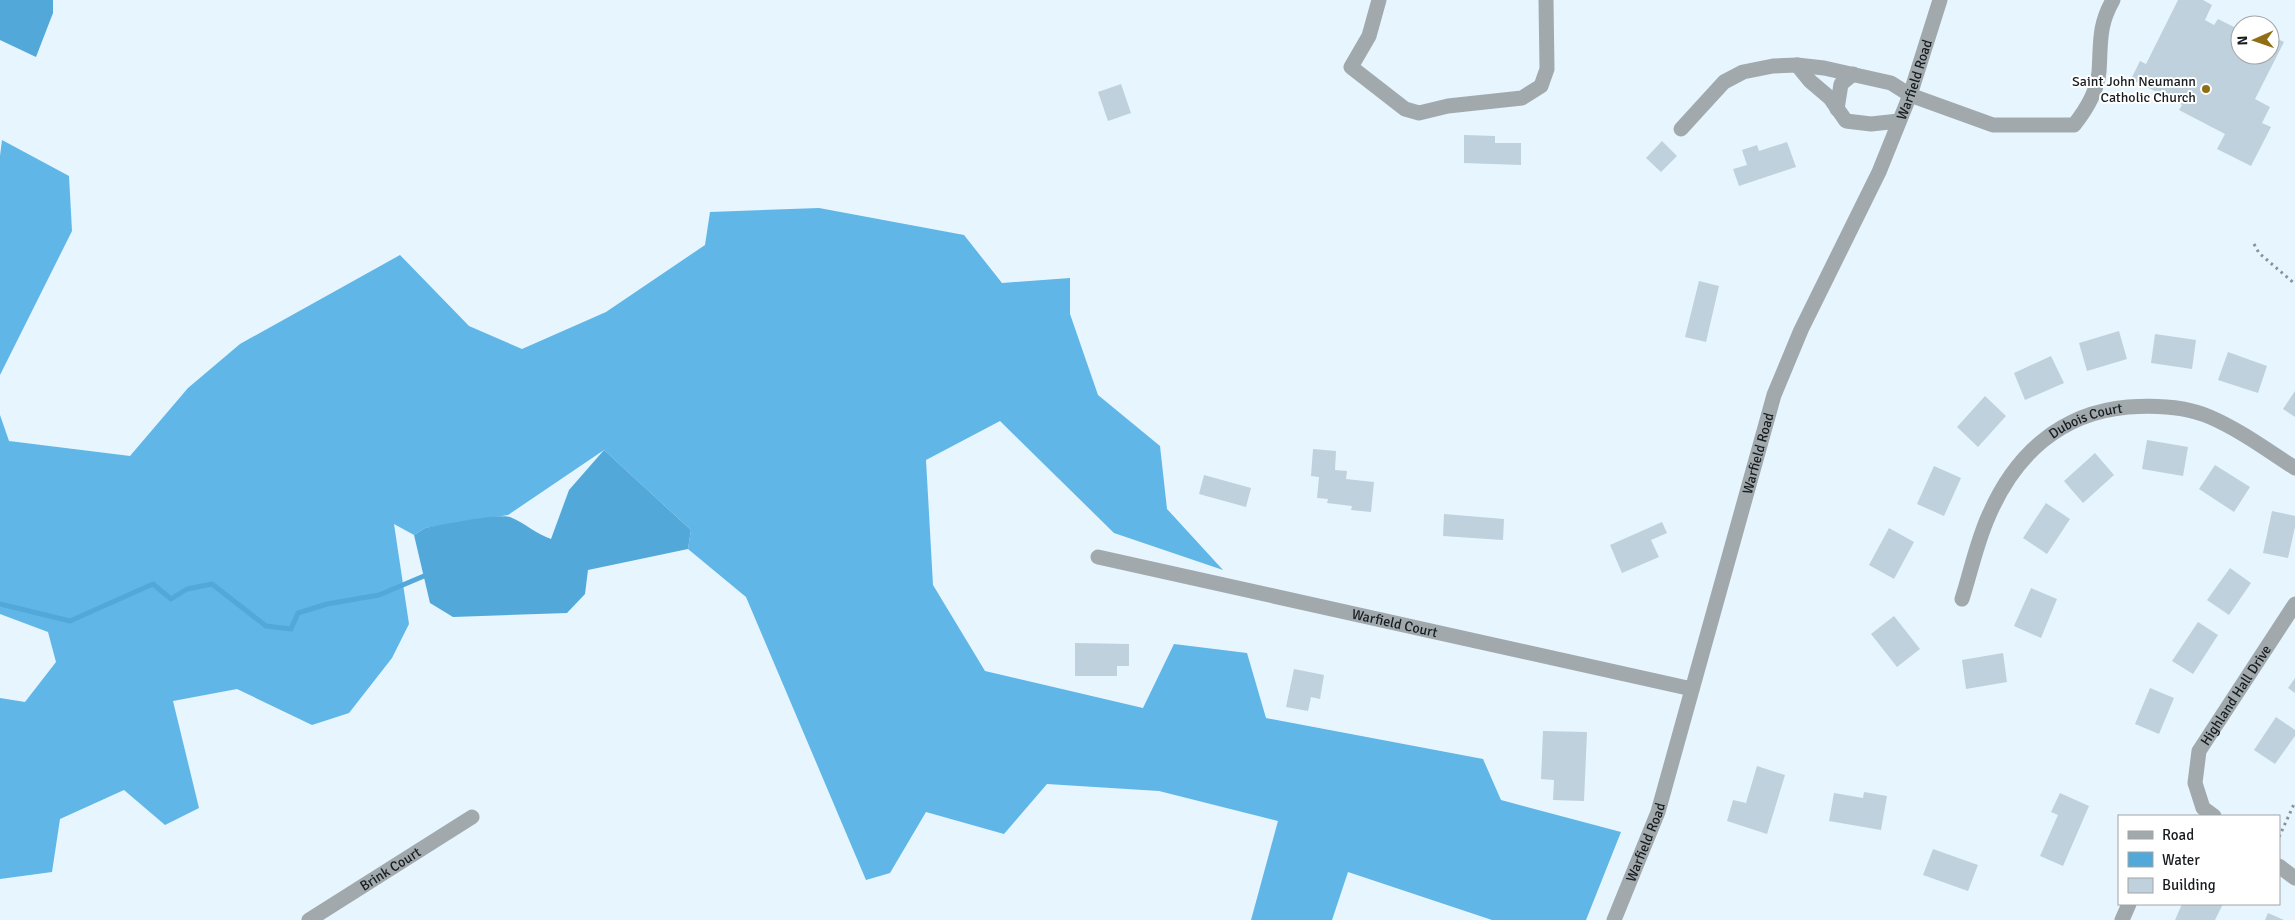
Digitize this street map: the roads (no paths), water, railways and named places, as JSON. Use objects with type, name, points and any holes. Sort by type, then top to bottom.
[{"type":"street","points":[[1379,0],[1369,36],[1351,67],[1406,109],[1419,113],[1448,106],[1522,98],[1541,86],[1547,69],[1546,0]]},
{"type":"street","name":"Warfield Road","points":[[1614,920],[1658,812],[1774,395],[1801,330],[1879,172],[1910,95],[1940,0]]},
{"type":"street","points":[[1681,129],[1724,82],[1743,72],[1773,66],[1797,65],[1853,74],[1891,83],[1910,95],[1993,125],[2074,125],[2094,93],[2099,74],[2100,29],[2104,14],[2113,0]]},
{"type":"street","points":[[1797,65],[1810,81],[1830,98],[1846,121],[1871,124],[1899,121]]},
{"type":"street","points":[[1836,109],[1841,84],[1853,74]]},
{"type":"street","name":"Dubois Court","points":[[1962,599],[1988,516],[2005,484],[2028,453],[2048,436],[2077,420],[2114,409],[2151,406],[2186,409],[2210,417],[2236,431],[2295,468]]},
{"type":"street","name":"Warfield Court","points":[[1098,557],[1692,689]]},
{"type":"street","name":"Highland Hall Drive","points":[[2213,815],[2203,808],[2195,783],[2199,751],[2295,604]]},
{"type":"street","name":"Brink Court","points":[[309,920],[472,817]]},
{"type":"street","points":[[2280,867],[2295,878]]},
{"type":"street","points":[[2122,920],[2129,905]]},
{"type":"water","points":[[0,0],[53,0],[53,13],[36,57],[0,40]]},
{"type":"water","points":[[604,450],[691,530],[688,549],[588,570],[585,594],[567,613],[453,617],[430,603],[414,535],[425,528],[504,516],[515,519],[551,539],[569,490]]},
{"type":"waterway","points":[[0,604],[70,621],[153,584],[171,599],[187,589],[212,584],[266,626],[291,629],[298,613],[327,604],[379,595],[424,576]]},
{"type":"place","name":"Saint John Neumann Catholic Church","points":[[2206,89]]}]
